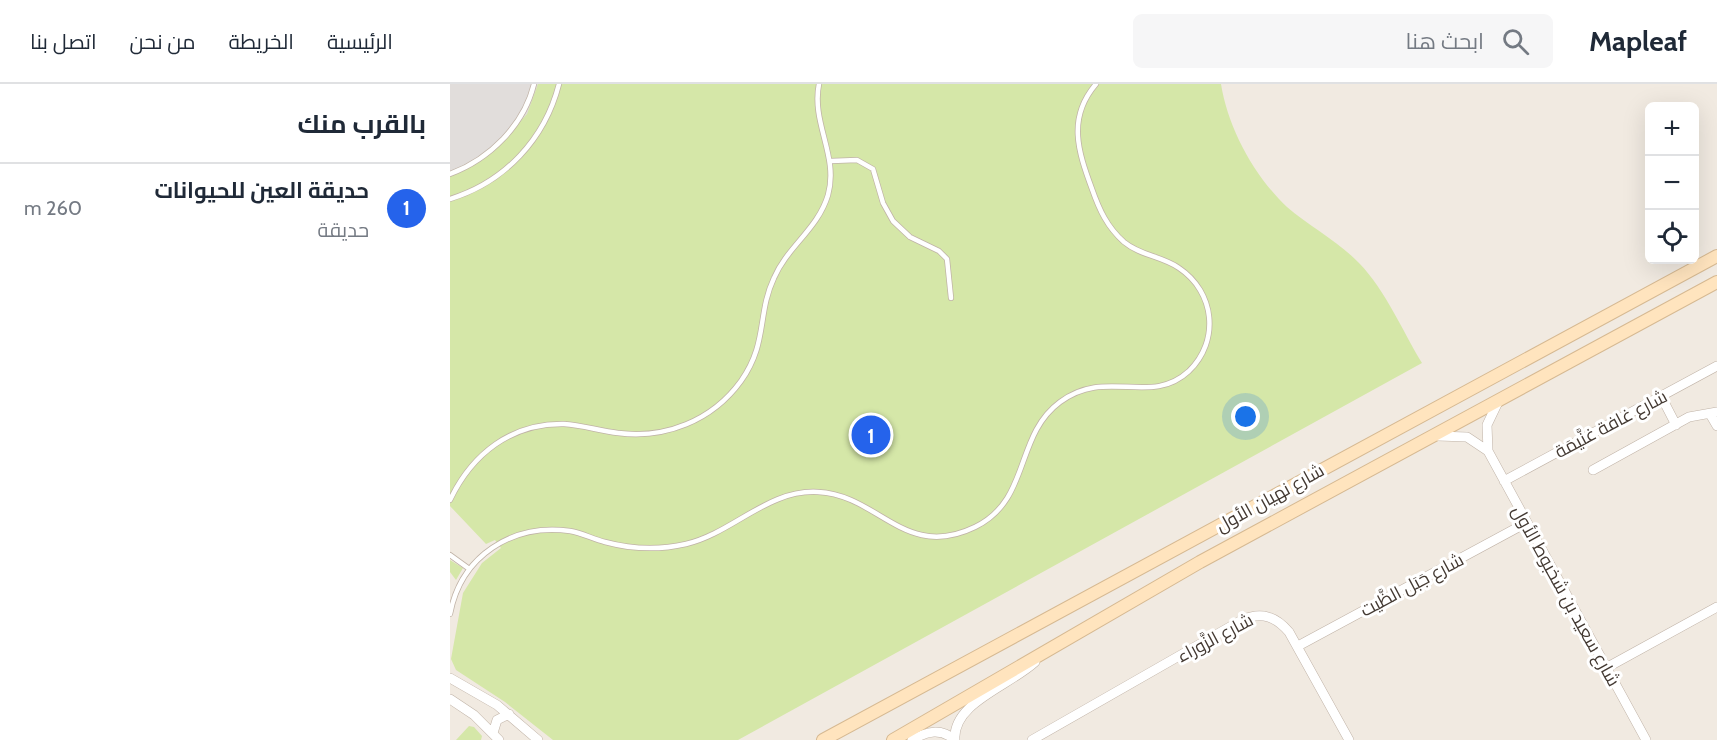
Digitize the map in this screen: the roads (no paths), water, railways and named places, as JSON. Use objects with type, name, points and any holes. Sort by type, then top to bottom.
[{"type":"main road","name":"شارع نهيان الأول","points":[[824,740],[1717,256]]},
{"type":"main road","name":"شارع نهيان الأول","points":[[892,740],[1045,650],[1430,437],[1717,282]]},
{"type":"street","name":"شارع غافة غنَّيمَة","points":[[1504,481],[1717,366]]},
{"type":"street","points":[[1661,396],[1676,425]]},
{"type":"street","name":"شارع سعيد بن شخبوط الأول","points":[[1498,402],[1487,425],[1488,451],[1646,740]]},
{"type":"street","points":[[1593,470],[1689,417],[1714,413],[1717,426]]},
{"type":"street","points":[[1430,437],[1456,435],[1477,442],[1488,451]]},
{"type":"street","name":"شارع جَبَل الظَّيت","points":[[1298,646],[1526,523]]},
{"type":"street","points":[[1606,668],[1717,607]]},
{"type":"street","name":"شارع الزَّوراء","points":[[1032,740],[1250,616],[1268,616],[1276,620],[1298,646],[1348,740]]},
{"type":"street","points":[[955,740],[956,724],[964,711],[1021,674],[1045,650]]},
{"type":"street","points":[[450,678],[509,714],[538,740]]},
{"type":"street","points":[[450,699],[474,715],[496,736]]},
{"type":"street","points":[[496,736],[497,720],[509,714]]},
{"type":"street","points":[[912,740],[935,731],[955,740]]},
{"type":"lane","points":[[450,174],[473,163],[504,138],[525,109],[534,84]]},
{"type":"lane","points":[[450,199],[493,179],[524,153],[549,114],[559,84]]},
{"type":"lane","points":[[450,500],[475,461],[513,434],[542,426],[562,424],[632,435],[659,433],[697,419],[726,399],[747,372],[757,352],[768,293],[776,273],[788,254],[812,228],[824,207],[830,183],[831,161],[818,115],[819,84]]},
{"type":"lane","points":[[450,614],[456,590],[468,568],[498,545],[536,531],[580,533],[626,546],[656,548],[684,544],[727,528],[778,498],[806,492],[827,493],[848,498],[895,526],[915,534],[935,536],[956,534],[986,521],[1002,507],[1019,478],[1035,431],[1048,412],[1066,398],[1086,388],[1109,384],[1139,388],[1158,387],[1184,375],[1197,362],[1208,338],[1210,320],[1207,303],[1198,287],[1186,274],[1172,264],[1148,257],[1131,247],[1110,227],[1100,210],[1079,156],[1076,137],[1081,108],[1096,84]]},
{"type":"lane","points":[[831,161],[857,160],[873,169],[883,203],[893,221],[910,237],[945,255],[949,266],[951,298]]},
{"type":"lane","points":[[450,555],[468,568]]},
{"type":"place","name":"حديقة العين للحيوانات","points":[[871,435]]}]
